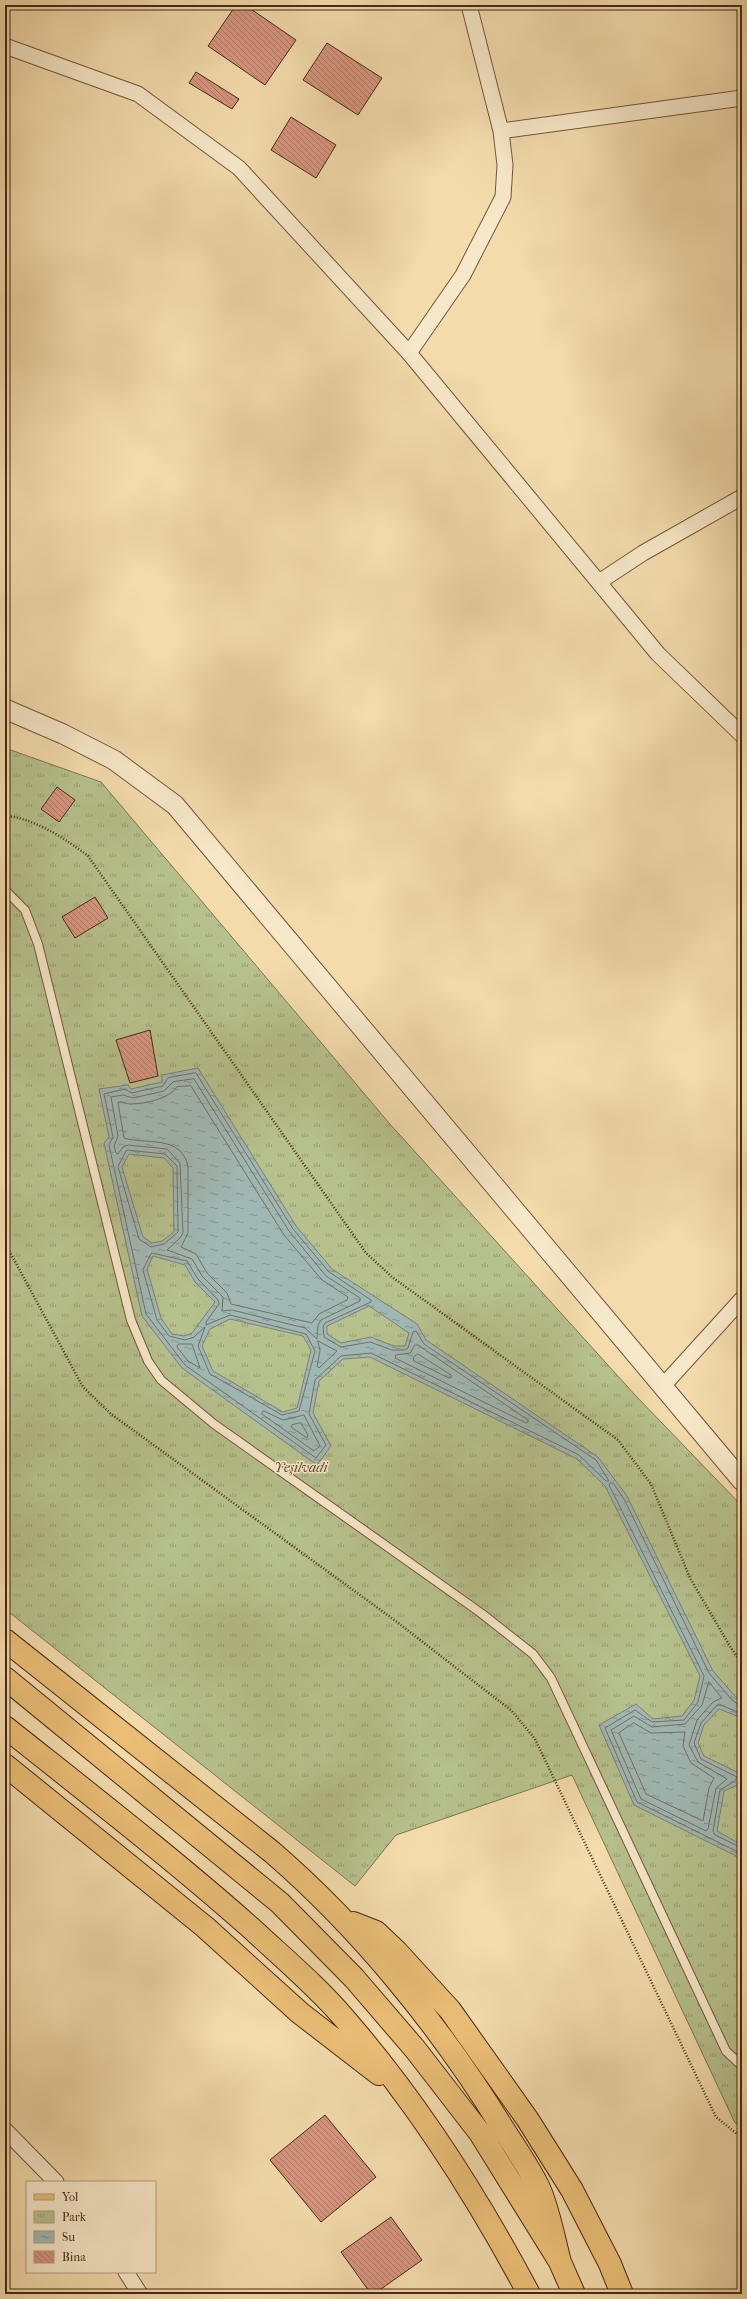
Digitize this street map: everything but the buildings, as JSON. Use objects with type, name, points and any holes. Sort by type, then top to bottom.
[{"type":"main road","points":[[5,1640],[272,1852],[310,1885],[345,1919],[387,1968],[477,2086],[539,2187],[560,2262],[574,2294]]},
{"type":"main road","points":[[5,1678],[280,1903],[354,1978],[415,2049],[480,2133],[560,2262]]},
{"type":"main road","points":[[5,1727],[194,1877],[274,1948],[343,2016],[407,2096],[463,2179],[529,2294]]},
{"type":"main road","points":[[5,1766],[205,1926],[300,2013],[407,2096]]},
{"type":"main road","points":[[345,1919],[376,1932],[397,1952],[450,2010],[528,2120],[572,2190],[610,2264],[622,2294]]},
{"type":"street","points":[[409,353],[463,275],[503,197],[505,165],[501,131],[469,5]]},
{"type":"street","points":[[5,46],[138,94],[239,168],[409,353],[658,654],[742,735]]},
{"type":"street","points":[[501,131],[742,98]]},
{"type":"street","points":[[599,582],[643,553],[742,497]]},
{"type":"street","points":[[5,709],[63,734],[114,760],[175,805],[742,1481]]},
{"type":"street","points":[[662,1387],[742,1299]]},
{"type":"street","points":[[5,2130],[55,2181]]},
{"type":"street","points":[[127,2273],[140,2294]]},
{"type":"lane","points":[[5,890],[25,910],[38,944],[131,1320],[148,1361],[162,1380],[214,1424],[481,1614],[533,1654],[551,1678],[726,2051],[742,2066]]},
{"type":"path","points":[[5,816],[17,816],[67,840],[88,856],[366,1253],[392,1277],[618,1440],[650,1484],[690,1578],[731,1648],[742,1663]]},
{"type":"path","points":[[5,1243],[83,1387],[111,1414],[393,1619],[512,1711],[535,1738],[716,2117],[742,2138]]},
{"type":"green space","name":"Yeşilvadi","points":[[5,748],[101,782],[389,1123],[635,1395],[742,1506],[742,2126],[735,2123],[572,1775],[396,1835],[355,1886],[5,1609]]},
{"type":"water","points":[[198,1068],[296,1226],[332,1269],[417,1324],[426,1340],[598,1457],[627,1496],[713,1671],[742,1704],[742,1718],[719,1709],[704,1725],[698,1743],[704,1756],[741,1774],[740,1784],[724,1791],[717,1831],[742,1845],[742,1859],[634,1805],[599,1725],[636,1704],[653,1719],[682,1716],[694,1700],[700,1676],[605,1486],[577,1459],[370,1357],[343,1359],[319,1381],[313,1413],[331,1446],[317,1465],[182,1368],[142,1316],[104,1143],[109,1137],[99,1089],[128,1085],[131,1089],[162,1082],[162,1075]],"holes":[[[129,1154],[164,1158],[173,1168],[174,1232],[162,1241],[152,1243],[143,1237],[122,1167]],[[153,1256],[185,1265],[195,1282],[215,1302],[192,1333],[184,1336],[172,1334],[161,1318],[147,1269]],[[369,1306],[409,1333],[405,1346],[393,1346],[371,1337],[341,1343],[327,1334],[327,1326]],[[230,1319],[303,1336],[311,1350],[297,1408],[283,1412],[213,1371],[202,1346],[210,1329]]]}]
